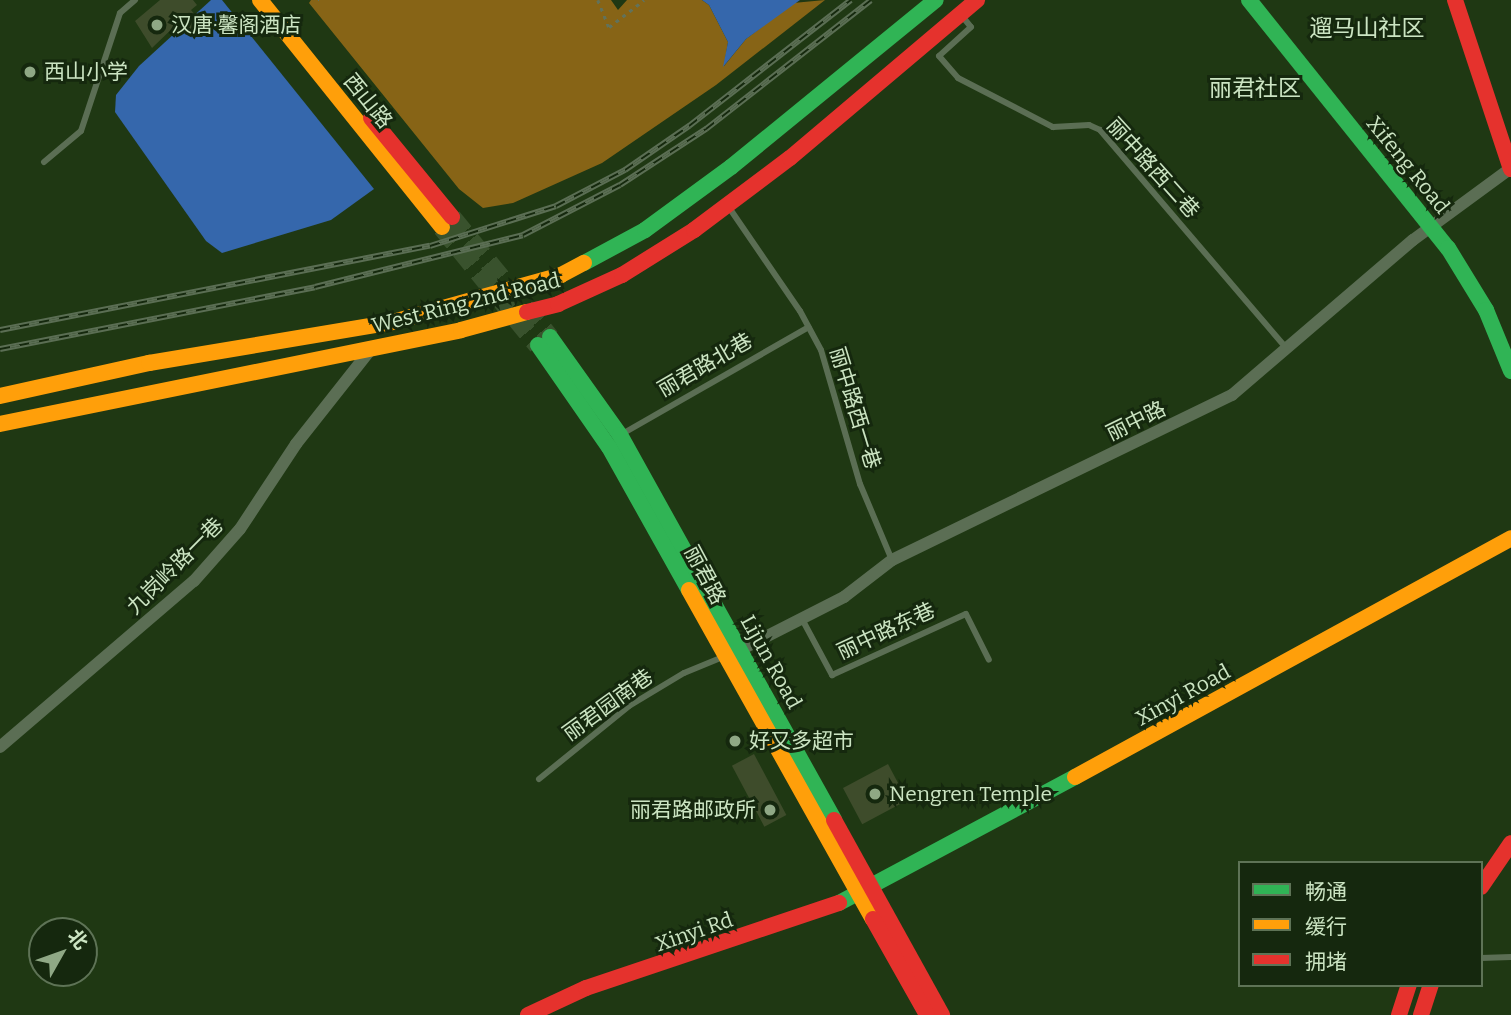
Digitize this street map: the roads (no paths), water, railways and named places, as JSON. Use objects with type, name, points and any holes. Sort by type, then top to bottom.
[{"type":"main road","name":"西山路","points":[[260,0],[447,222],[276,0]]},
{"type":"main road","name":"West Ring 2nd Road","points":[[0,396],[149,363],[393,322],[561,275],[645,230],[936,0]]},
{"type":"main road","name":"West Ring 2nd Road","points":[[0,424],[371,349],[558,304],[622,275],[694,230],[790,158],[977,0]]},
{"type":"main road","name":"Xifeng Road","points":[[1249,0],[1470,280],[1511,371]]},
{"type":"main road","points":[[1455,0],[1511,169]]},
{"type":"main road","name":"Lijun Road","points":[[544,341],[620,435],[732,653],[867,891],[942,1015]]},
{"type":"main road","name":"丽君路","points":[[544,341],[732,653]]},
{"type":"main road","name":"Xinyi Road","points":[[867,891],[1511,538]]},
{"type":"main road","points":[[1483,884],[1511,843]]},
{"type":"main road","points":[[867,891],[928,1015]]},
{"type":"main road","name":"Xinyi Rd","points":[[528,1015],[586,988],[867,891]]},
{"type":"main road","points":[[1399,1015],[1408,987]]},
{"type":"main road","points":[[1421,1015],[1430,987]]},
{"type":"street","name":"丽中路","points":[[732,653],[844,597],[892,560],[1232,395],[1430,226],[1511,169]]},
{"type":"street","name":"九岗岭路一巷","points":[[0,747],[194,581],[240,529],[296,444],[371,349]]},
{"type":"lane","points":[[44,162],[81,131],[120,13],[135,0]]},
{"type":"lane","name":"丽中路西二巷","points":[[960,13],[971,27],[939,56],[958,78],[1053,127],[1078,124],[1100,130],[1287,350]]},
{"type":"lane","name":"丽中路西一巷","points":[[726,204],[809,327],[821,350],[860,484],[892,560]]},
{"type":"lane","name":"丽君路北巷","points":[[620,435],[809,327]]},
{"type":"lane","name":"丽中路东巷","points":[[802,619],[832,675],[966,614],[989,660]]},
{"type":"lane","name":"丽君园南巷","points":[[539,779],[629,706],[684,673],[732,653]]},
{"type":"lane","points":[[1494,868],[1511,863]]},
{"type":"lane","points":[[1483,958],[1511,957]]},
{"type":"water","points":[[211,0],[222,0],[374,189],[331,220],[222,253],[206,241],[115,112],[116,95],[139,66]]},
{"type":"water","points":[[702,0],[800,0],[746,39],[723,67],[728,42],[709,5]]},
{"type":"tunnel","points":[[452,217],[550,337]]},
{"type":"tunnel","points":[[442,227],[538,345]]},
{"type":"railway","points":[[0,330],[430,246],[556,206],[625,170],[689,126],[851,0]]},
{"type":"railway","points":[[0,349],[315,287],[523,235],[620,185],[706,129],[871,0]]},
{"type":"place","name":"汉唐·馨阁酒店","points":[[157,25]]},
{"type":"place","name":"西山小学","points":[[30,72]]},
{"type":"place","name":"好又多超市","points":[[735,741]]},
{"type":"place","name":"Nengren Temple","points":[[875,794]]},
{"type":"place","name":"丽君路邮政所","points":[[770,810]]},
{"type":"district","name":"遛马山社区","points":[[1367,28]]},
{"type":"district","name":"丽君社区","points":[[1255,88]]}]
